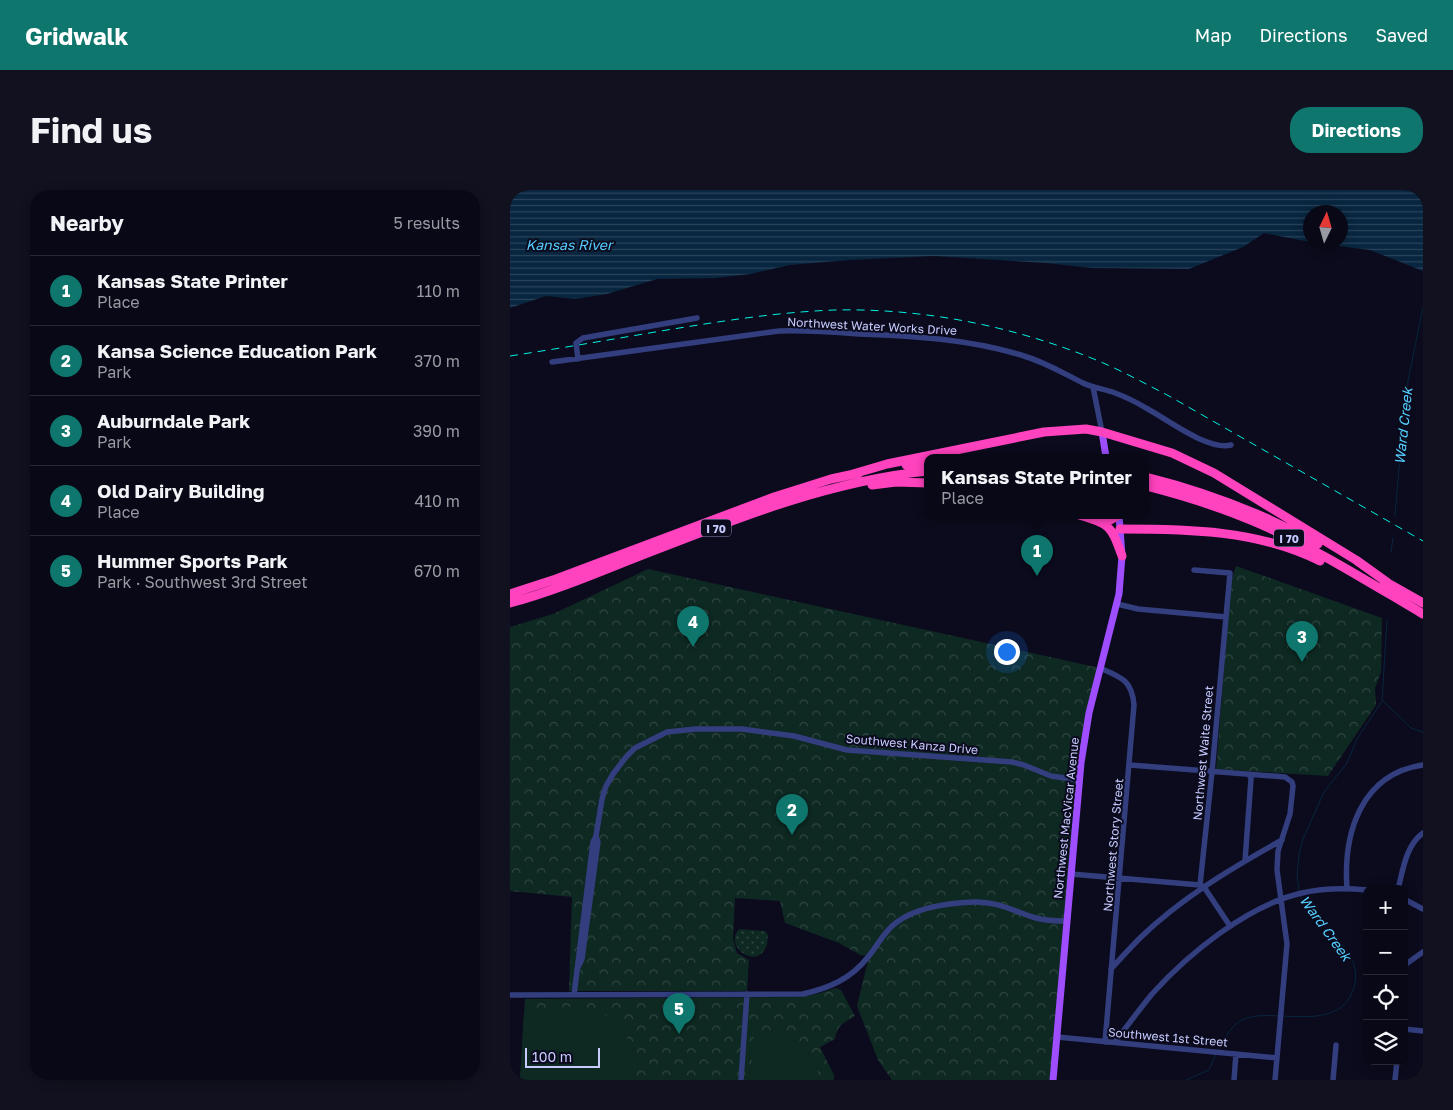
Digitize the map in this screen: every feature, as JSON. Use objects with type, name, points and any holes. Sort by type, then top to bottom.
[{"type":"highway","points":[[936,454],[1044,432],[1086,429],[1102,432],[1172,454],[1214,473],[1356,560],[1388,583]]},
{"type":"highway","points":[[854,474],[887,464],[924,456]]},
{"type":"highway","name":"I 70","points":[[510,594],[556,580],[810,485],[854,474],[924,463]]},
{"type":"highway","name":"I 70","points":[[510,603],[574,582],[758,512],[815,493],[867,480],[924,472]]},
{"type":"highway","name":"I 70","points":[[1149,478],[1207,494],[1264,516],[1423,603]]},
{"type":"highway","points":[[815,493],[896,482],[924,483]]},
{"type":"highway","name":"I 70","points":[[1149,487],[1205,503],[1262,525],[1304,546],[1423,614]]},
{"type":"highway","points":[[1096,519],[1112,519]]},
{"type":"highway","points":[[1100,520],[1112,531],[1122,556]]},
{"type":"highway","points":[[1120,529],[1208,531],[1249,537],[1286,547],[1363,579]]},
{"type":"main road","points":[[1102,432],[1106,454]]},
{"type":"main road","name":"Northwest MacVicar Avenue","points":[[1053,1080],[1079,780],[1089,713],[1117,604],[1122,556],[1119,519]]},
{"type":"street","points":[[578,359],[576,343],[583,338],[697,318]]},
{"type":"street","name":"Northwest Water Works Drive","points":[[552,362],[779,331],[918,336],[958,341],[1020,354],[1048,364],[1093,387],[1110,391],[1145,407],[1204,441],[1222,446],[1232,445]]},
{"type":"street","points":[[1093,387],[1102,432]]},
{"type":"street","name":"Northwest Waite Street","points":[[1194,570],[1230,573],[1202,886]]},
{"type":"street","points":[[1117,604],[1138,609],[1226,617]]},
{"type":"street","name":"Northwest Story Street","points":[[1100,668],[1123,679],[1131,690],[1134,705],[1105,1042]]},
{"type":"street","name":"Southwest Kanza Drive","points":[[574,995],[593,842],[596,836],[606,786],[626,756],[635,748],[667,732],[722,728],[771,732],[813,740],[847,750],[1012,762],[1051,776],[1079,780]]},
{"type":"street","points":[[1347,888],[1351,834],[1365,799],[1374,788],[1389,776],[1406,768],[1423,764]]},
{"type":"street","points":[[1130,765],[1285,777],[1290,780],[1293,786],[1290,808],[1278,851],[1277,870],[1287,944],[1275,1080]]},
{"type":"street","points":[[1245,860],[1251,786],[1249,774]]},
{"type":"street","points":[[1399,885],[1411,846],[1416,838],[1423,833]]},
{"type":"street","points":[[1111,969],[1140,938],[1202,886],[1282,840]]},
{"type":"street","points":[[1071,874],[1202,886],[1230,926]]},
{"type":"street","points":[[1115,1042],[1152,995],[1172,974],[1200,948],[1230,926],[1289,897],[1347,888],[1363,890]]},
{"type":"street","points":[[1408,901],[1423,909]]},
{"type":"street","points":[[510,995],[803,994],[836,984],[856,970],[869,956],[881,938],[897,922],[913,913],[926,909],[975,902],[989,903],[1012,908],[1038,918],[1067,921]]},
{"type":"street","points":[[1408,963],[1423,952]]},
{"type":"street","points":[[740,1080],[748,994]]},
{"type":"street","points":[[1408,1029],[1423,1031]]},
{"type":"street","name":"Southwest 1st Street","points":[[1057,1038],[1277,1058]]},
{"type":"street","points":[[1333,1080],[1336,1045]]},
{"type":"street","points":[[1234,1080],[1236,1054]]},
{"type":"street","points":[[1395,1080],[1397,1065]]},
{"type":"green space","points":[[1236,566],[1382,618],[1381,672],[1375,688],[1376,705],[1328,776],[1216,769],[1231,581]]},
{"type":"green space","points":[[648,569],[1100,668],[1079,780],[1053,1080],[892,1080],[878,1060],[857,1006],[869,956],[860,955],[839,943],[785,923],[780,901],[735,898],[733,939],[737,953],[749,960],[747,991],[569,991],[572,897],[510,891],[510,627],[553,614]]},
{"type":"green space","points":[[739,929],[765,931],[768,935],[767,943],[762,954],[749,956],[738,949],[735,943],[735,936]]},
{"type":"green space","points":[[836,988],[841,990],[855,1016],[839,1027],[835,1039],[820,1047],[834,1075],[834,1080],[520,1080],[525,999],[799,997]]},
{"type":"green space","points":[[578,1006],[604,1015],[612,1020],[624,1033],[636,1059],[637,1067],[634,1080],[520,1080],[524,1012]]},
{"type":"green space","points":[[754,1034],[777,1034],[795,1041],[808,1053],[821,1080],[750,1080]]},
{"type":"water","name":"Kansas River","points":[[510,190],[1423,190],[1423,271],[1370,250],[1348,247],[1348,205],[1303,205],[1303,241],[1264,233],[1243,247],[1189,269],[1092,268],[1046,263],[934,256],[849,260],[790,265],[750,274],[715,278],[657,279],[607,294],[575,299],[546,296],[510,308]]},
{"type":"waterway","name":"Ward Creek","points":[[1395,516],[1405,396],[1423,307]]},
{"type":"waterway","name":"Ward Creek","points":[[1391,552],[1393,538]]},
{"type":"waterway","name":"Ward Creek","points":[[1299,891],[1297,875],[1303,839],[1324,792],[1347,763],[1357,739],[1382,701],[1387,620]]},
{"type":"waterway","points":[[1383,701],[1411,728],[1423,732]]},
{"type":"waterway","name":"Ward Creek","points":[[1283,1016],[1320,1016],[1337,1010],[1350,997],[1355,981],[1354,967],[1349,954],[1307,908],[1300,895]]},
{"type":"waterway","name":"Ward Creek","points":[[1218,1051],[1229,1031],[1241,1020],[1257,1016],[1279,1016]]},
{"type":"waterway","name":"Ward Creek","points":[[1186,1080],[1209,1070],[1216,1054]]},
{"type":"railway","points":[[510,356],[730,320],[814,311],[869,310],[903,312],[971,322],[1037,339],[1118,370],[1169,396],[1423,541]]},
{"type":"place","name":"Kansas State Printer","points":[[1037,576]]},
{"type":"place","name":"Old Dairy Building","points":[[693,647]]},
{"type":"place","name":"Auburndale Park","points":[[1302,662]]},
{"type":"place","name":"Kansa Science Education Park","points":[[792,835]]},
{"type":"place","name":"Hummer Sports Park","points":[[679,1034]]}]
